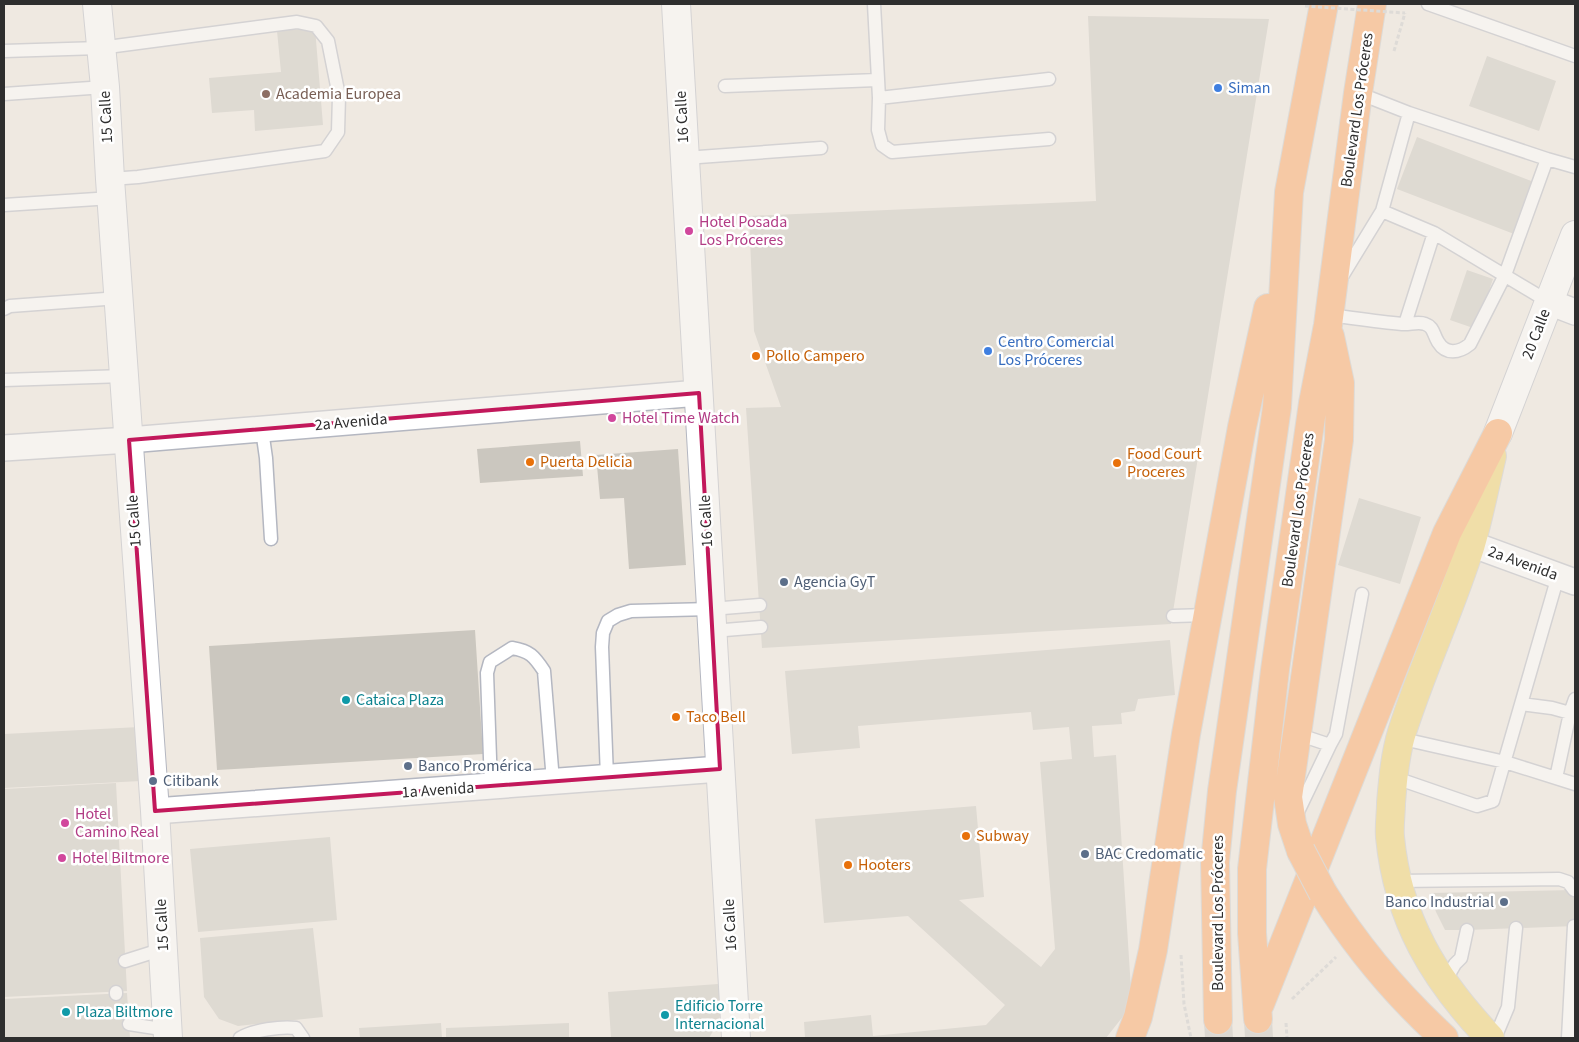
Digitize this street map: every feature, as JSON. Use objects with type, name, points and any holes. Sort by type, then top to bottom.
[{"type":"highway","name":"Boulevard Los Próceres","points":[[1372,4],[1358,93],[1330,311],[1312,403],[1275,670],[1252,869],[1252,933],[1258,1015],[1447,533],[1498,433]]},
{"type":"highway","name":"Boulevard Los Próceres","points":[[1218,1020],[1215,862],[1222,791],[1277,407],[1289,192],[1315,5]]},
{"type":"highway","points":[[1130,1038],[1138,1017],[1153,950],[1186,734],[1242,427],[1262,342],[1289,192]]},
{"type":"highway","points":[[1330,311],[1340,383],[1339,440],[1288,797],[1292,824],[1301,851],[1323,893],[1355,940],[1395,988],[1444,1038]]},
{"type":"main road","points":[[1490,1038],[1464,1011],[1435,971],[1417,939],[1406,914],[1397,881],[1390,836],[1393,777],[1402,734],[1471,544],[1498,433]]},
{"type":"street","name":"15 Calle","points":[[97,4],[105,87],[129,440],[145,744],[155,811],[168,1034]]},
{"type":"street","name":"16 Calle","points":[[676,4],[736,1038]]},
{"type":"street","name":"20 Calle","points":[[1498,433],[1575,235]]},
{"type":"street","points":[[1549,302],[1575,312]]},
{"type":"street","name":"2a Avenida","points":[[4,448],[262,430],[698,393]]},
{"type":"street","name":"2a Avenida","points":[[1471,544],[1567,579]]},
{"type":"street","name":"1a Avenida","points":[[155,811],[720,769]]},
{"type":"lane","points":[[874,4],[879,98],[878,130],[882,144],[892,152],[1049,139]]},
{"type":"lane","points":[[1428,4],[1575,56]]},
{"type":"lane","points":[[4,51],[100,48],[297,22],[316,26],[328,41],[339,96],[338,132],[325,152],[138,178],[111,189],[4,205]]},
{"type":"lane","points":[[879,98],[1049,79]]},
{"type":"lane","points":[[725,86],[877,80]]},
{"type":"lane","points":[[4,94],[105,87]]},
{"type":"lane","points":[[1358,93],[1409,113],[1575,167]]},
{"type":"lane","points":[[1409,113],[1382,212],[1330,311],[1405,324],[1425,324],[1434,330],[1438,342],[1446,351],[1456,352],[1463,350],[1470,344],[1505,275],[1546,158]]},
{"type":"lane","points":[[685,158],[820,148]]},
{"type":"lane","points":[[1382,212],[1434,233],[1549,302]]},
{"type":"lane","points":[[1405,324],[1434,233]]},
{"type":"lane","points":[[4,309],[10,306],[119,298]]},
{"type":"lane","points":[[4,380],[124,376]]},
{"type":"lane","points":[[262,430],[266,458],[271,539]]},
{"type":"lane","points":[[1393,777],[1477,806],[1493,801],[1522,704],[1567,579]]},
{"type":"lane","points":[[1292,824],[1336,734],[1362,594]]},
{"type":"lane","points":[[712,620],[760,605]]},
{"type":"lane","points":[[607,778],[602,647],[608,621],[618,615],[631,611],[761,627]]},
{"type":"lane","points":[[1173,616],[1208,615]]},
{"type":"lane","points":[[491,786],[486,673],[490,662],[512,648],[524,650],[535,657],[544,671],[553,781]]},
{"type":"lane","points":[[1556,778],[1570,713],[1575,699]]},
{"type":"lane","points":[[1522,704],[1552,708],[1570,713]]},
{"type":"lane","points":[[1297,734],[1330,745]]},
{"type":"lane","points":[[1402,734],[1412,741],[1505,762],[1575,784]]},
{"type":"lane","points":[[1397,881],[1468,886],[1518,885],[1559,879],[1568,882],[1574,890]]},
{"type":"lane","points":[[1568,1038],[1574,926]]},
{"type":"lane","points":[[1495,1038],[1508,1007],[1516,928]]},
{"type":"lane","points":[[1444,983],[1455,964],[1461,958],[1467,930]]},
{"type":"lane","points":[[125,961],[163,948]]},
{"type":"lane","points":[[129,1024],[168,1034]]},
{"type":"lane","points":[[240,1038],[248,1034],[287,1027],[296,1028],[304,1038]]},
{"type":"path","points":[[1315,5],[1405,13]]},
{"type":"path","points":[[1285,1005],[1355,940]]},
{"type":"path","points":[[1286,1019],[1286,1038]]},
{"type":"highlighted area","points":[[699,393],[720,769],[155,811],[129,440]]},
{"type":"building","name":"Centro Comercial Los Próceres","points":[[1088,16],[1269,19],[1171,624],[762,648],[746,408],[781,407],[754,331],[749,216],[1096,201]]},
{"type":"building","name":"Academia Europea","points":[[315,28],[323,125],[255,131],[254,110],[212,113],[209,78],[281,72],[277,31]]},
{"type":"building","points":[[1487,56],[1556,81],[1539,131],[1469,106]]},
{"type":"building","points":[[1417,137],[1534,182],[1514,234],[1397,189]]},
{"type":"building","points":[[1467,270],[1493,279],[1476,329],[1450,320]]},
{"type":"building","name":"Puerta Delicia","points":[[580,441],[583,476],[480,483],[477,449]]},
{"type":"building","points":[[678,449],[686,565],[629,569],[624,498],[600,499],[596,455]]},
{"type":"building","points":[[1359,498],[1421,517],[1400,584],[1338,565]]},
{"type":"building","name":"Cataica Plaza","points":[[475,630],[483,754],[217,770],[209,646]]},
{"type":"building","points":[[1170,640],[1175,695],[1138,699],[1135,711],[1121,713],[1122,724],[1092,726],[1094,757],[1116,755],[1132,1005],[1106,1038],[805,1038],[804,1022],[871,1015],[873,1036],[986,1025],[1005,1005],[908,916],[824,923],[815,819],[976,806],[984,897],[959,900],[1041,967],[1055,949],[1040,762],[1072,759],[1069,727],[1033,730],[1031,712],[858,726],[860,748],[792,754],[785,671]]},
{"type":"building","points":[[139,727],[141,781],[4,788],[4,734]]},
{"type":"building","name":"Hotel Biltmore","points":[[116,783],[127,991],[4,997],[4,789]]},
{"type":"building","points":[[330,837],[337,920],[198,932],[190,849]]},
{"type":"building","name":"Banco Industrial","points":[[1575,890],[1575,926],[1467,930],[1445,930],[1436,912],[1430,893]]},
{"type":"building","points":[[313,928],[323,1017],[238,1026],[219,1019],[204,997],[200,938]]},
{"type":"building","name":"Edificio Torre Internacional","points":[[718,984],[721,996],[719,1021],[709,1038],[611,1038],[608,992]]},
{"type":"building","name":"Plaza Biltmore","points":[[127,993],[130,1038],[4,1038],[4,999]]},
{"type":"building","points":[[441,1023],[442,1038],[360,1038],[359,1028]]},
{"type":"building","points":[[569,1023],[569,1038],[446,1038],[446,1028]]},
{"type":"tunnel","points":[[1258,1019],[1259,1038]]},
{"type":"tunnel","points":[[1218,1020],[1219,1038]]},
{"type":"place","name":"Siman","points":[[1218,88]]},
{"type":"place","name":"Academia Europea","points":[[266,94]]},
{"type":"place","name":"Hotel Posada Los Próceres","points":[[689,231]]},
{"type":"place","name":"Centro Comercial Los Próceres","points":[[988,351]]},
{"type":"place","name":"Pollo Campero","points":[[756,356]]},
{"type":"place","name":"Hotel Time Watch","points":[[612,418]]},
{"type":"place","name":"Puerta Delicia","points":[[530,462]]},
{"type":"place","name":"Food Court Proceres","points":[[1117,463]]},
{"type":"place","name":"Agencia GyT","points":[[784,582]]},
{"type":"place","name":"Cataica Plaza","points":[[346,700]]},
{"type":"place","name":"Taco Bell","points":[[676,717]]},
{"type":"place","name":"Banco Promérica","points":[[408,766]]},
{"type":"place","name":"Citibank","points":[[153,781]]},
{"type":"place","name":"Hotel Camino Real","points":[[65,823]]},
{"type":"place","name":"Subway","points":[[966,836]]},
{"type":"place","name":"BAC Credomatic","points":[[1085,854]]},
{"type":"place","name":"Hotel Biltmore","points":[[62,858]]},
{"type":"place","name":"Hooters","points":[[848,865]]},
{"type":"place","name":"Banco Industrial","points":[[1504,902]]},
{"type":"place","name":"Plaza Biltmore","points":[[66,1012]]},
{"type":"place","name":"Edificio Torre Internacional","points":[[665,1015]]}]
